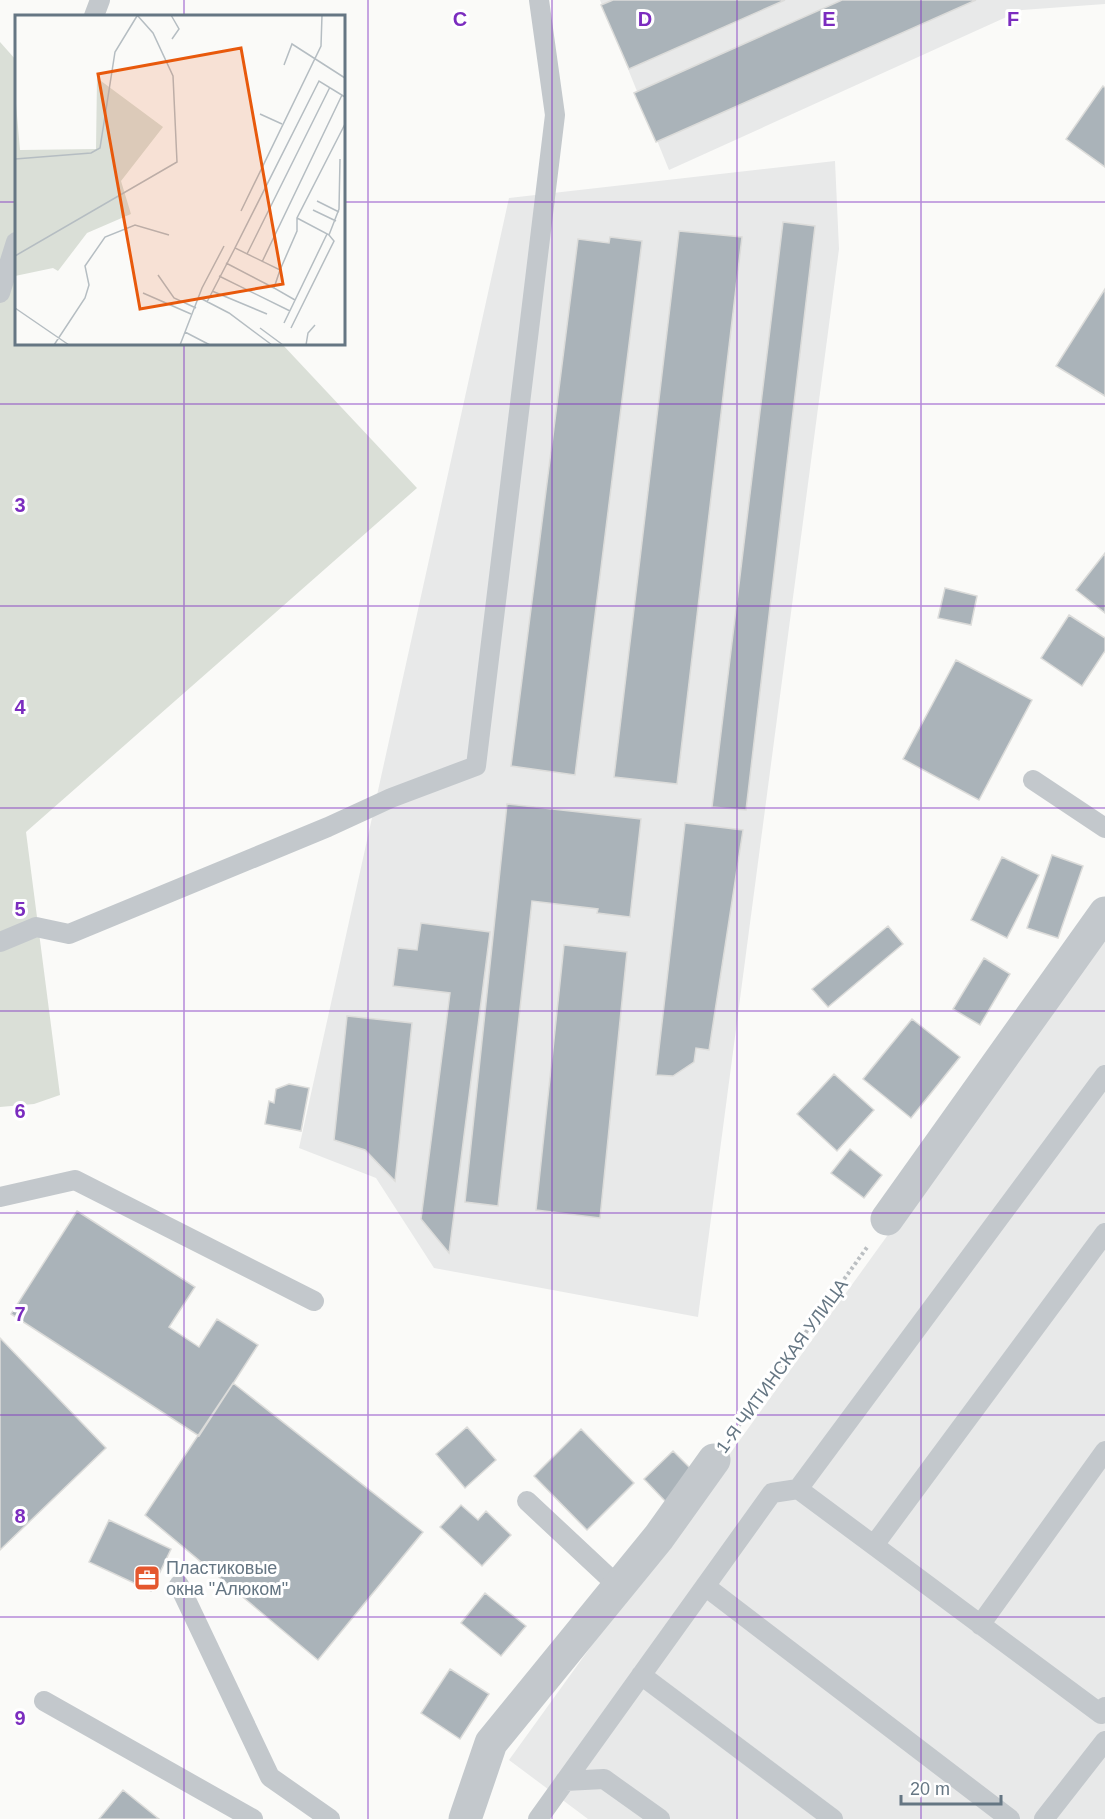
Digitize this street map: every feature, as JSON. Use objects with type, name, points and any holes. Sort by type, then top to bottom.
[{"type":"street","points":[[887,1219],[1105,913]]},
{"type":"street","name":"1-Я ЧИТИНСКАЯ УЛИЦА","points":[[466,1819],[491,1743],[659,1537],[714,1460]]},
{"type":"lane","points":[[94,15],[100,0]]},
{"type":"lane","points":[[0,942],[36,927],[69,934],[328,827],[391,798],[476,766],[555,115],[539,0]]},
{"type":"lane","points":[[0,293],[15,245]]},
{"type":"lane","points":[[1033,780],[1105,828]]},
{"type":"lane","points":[[538,1819],[772,1493],[798,1489],[1105,1075]]},
{"type":"lane","points":[[0,1197],[75,1180],[314,1301]]},
{"type":"lane","points":[[874,1545],[1105,1233]]},
{"type":"lane","points":[[980,1625],[1105,1451]]},
{"type":"lane","points":[[798,1489],[1104,1718]]},
{"type":"lane","points":[[527,1500],[618,1587]]},
{"type":"lane","points":[[179,1585],[270,1777],[330,1819]]},
{"type":"lane","points":[[705,1586],[1010,1819]]},
{"type":"lane","points":[[641,1675],[832,1819]]},
{"type":"lane","points":[[44,1701],[253,1819]]},
{"type":"lane","points":[[1044,1819],[1105,1741]]},
{"type":"lane","points":[[565,1781],[604,1779],[660,1819]]},
{"type":"path","name":"1-Я ЧИТИНСКАЯ УЛИЦА","points":[[714,1460],[887,1219]]},
{"type":"shaded area","points":[[600,0],[1105,0],[1105,4],[1022,10],[669,170]]},
{"type":"shaded area","points":[[0,42],[15,59],[15,345],[283,345],[417,488],[26,832],[60,1095],[34,1104],[0,1107]]},
{"type":"shaded area","points":[[835,161],[839,249],[698,1317],[434,1268],[376,1178],[299,1148],[509,198]]},
{"type":"shaded area","points":[[1105,934],[1105,1819],[588,1819],[509,1760]]},
{"type":"building","points":[[613,0],[785,0],[629,69],[601,5]]},
{"type":"building","points":[[842,0],[976,0],[656,142],[634,93]]},
{"type":"building","points":[[1103,86],[1105,88],[1105,167],[1066,139]]},
{"type":"building","points":[[783,222],[815,226],[746,810],[712,807]]},
{"type":"building","points":[[679,231],[742,237],[677,784],[614,777]]},
{"type":"building","points":[[610,237],[642,241],[575,775],[511,766],[578,239],[609,243]]},
{"type":"building","points":[[1105,289],[1105,396],[1056,366]]},
{"type":"building","points":[[1105,553],[1105,613],[1076,590]]},
{"type":"building","points":[[945,588],[977,596],[971,625],[938,618]]},
{"type":"building","points":[[1069,615],[1105,638],[1105,651],[1082,686],[1041,658]]},
{"type":"building","points":[[956,660],[1032,700],[979,800],[903,759]]},
{"type":"building","points":[[507,804],[641,819],[630,917],[597,913],[598,909],[532,901],[498,1206],[465,1202]]},
{"type":"building","points":[[685,823],[743,830],[709,1050],[696,1048],[694,1062],[673,1076],[656,1075]]},
{"type":"building","points":[[1052,855],[1083,866],[1058,938],[1027,928]]},
{"type":"building","points":[[1002,857],[1039,875],[1007,938],[971,920]]},
{"type":"building","points":[[421,923],[490,932],[449,1253],[421,1219],[450,993],[393,986],[398,948],[417,950]]},
{"type":"building","points":[[888,926],[903,944],[828,1007],[812,989]]},
{"type":"building","points":[[564,945],[627,952],[600,1218],[536,1210]]},
{"type":"building","points":[[984,958],[1010,974],[980,1025],[953,1009]]},
{"type":"building","points":[[347,1016],[412,1023],[395,1181],[365,1150],[334,1140]]},
{"type":"building","points":[[912,1019],[960,1057],[911,1118],[863,1079]]},
{"type":"building","points":[[834,1074],[874,1110],[837,1151],[797,1114]]},
{"type":"building","points":[[289,1084],[309,1088],[301,1131],[265,1124],[269,1101],[274,1103],[276,1089]]},
{"type":"building","points":[[850,1149],[882,1175],[864,1198],[831,1173]]},
{"type":"building","points":[[77,1211],[195,1287],[169,1327],[199,1347],[217,1319],[258,1345],[199,1436],[11,1314]]},
{"type":"building","points":[[0,1338],[106,1448],[0,1550]]},
{"type":"building","points":[[233,1383],[423,1532],[318,1660],[145,1515]]},
{"type":"building","points":[[467,1427],[496,1460],[465,1488],[436,1454]]},
{"type":"building","points":[[581,1429],[634,1483],[587,1530],[534,1476]]},
{"type":"building","points":[[673,1451],[696,1474],[667,1503],[644,1479]]},
{"type":"building","points":[[461,1505],[478,1520],[486,1511],[511,1535],[482,1566],[440,1527]]},
{"type":"building","points":[[109,1520],[171,1549],[151,1591],[89,1562]]},
{"type":"building","points":[[485,1593],[526,1626],[501,1656],[461,1623]]},
{"type":"building","points":[[450,1669],[489,1694],[460,1739],[421,1713]]},
{"type":"building","points":[[123,1790],[159,1819],[99,1819]]},
{"type":"place","name":"Пластиковые окна \"Алюком\"","points":[[147,1578]]}]
